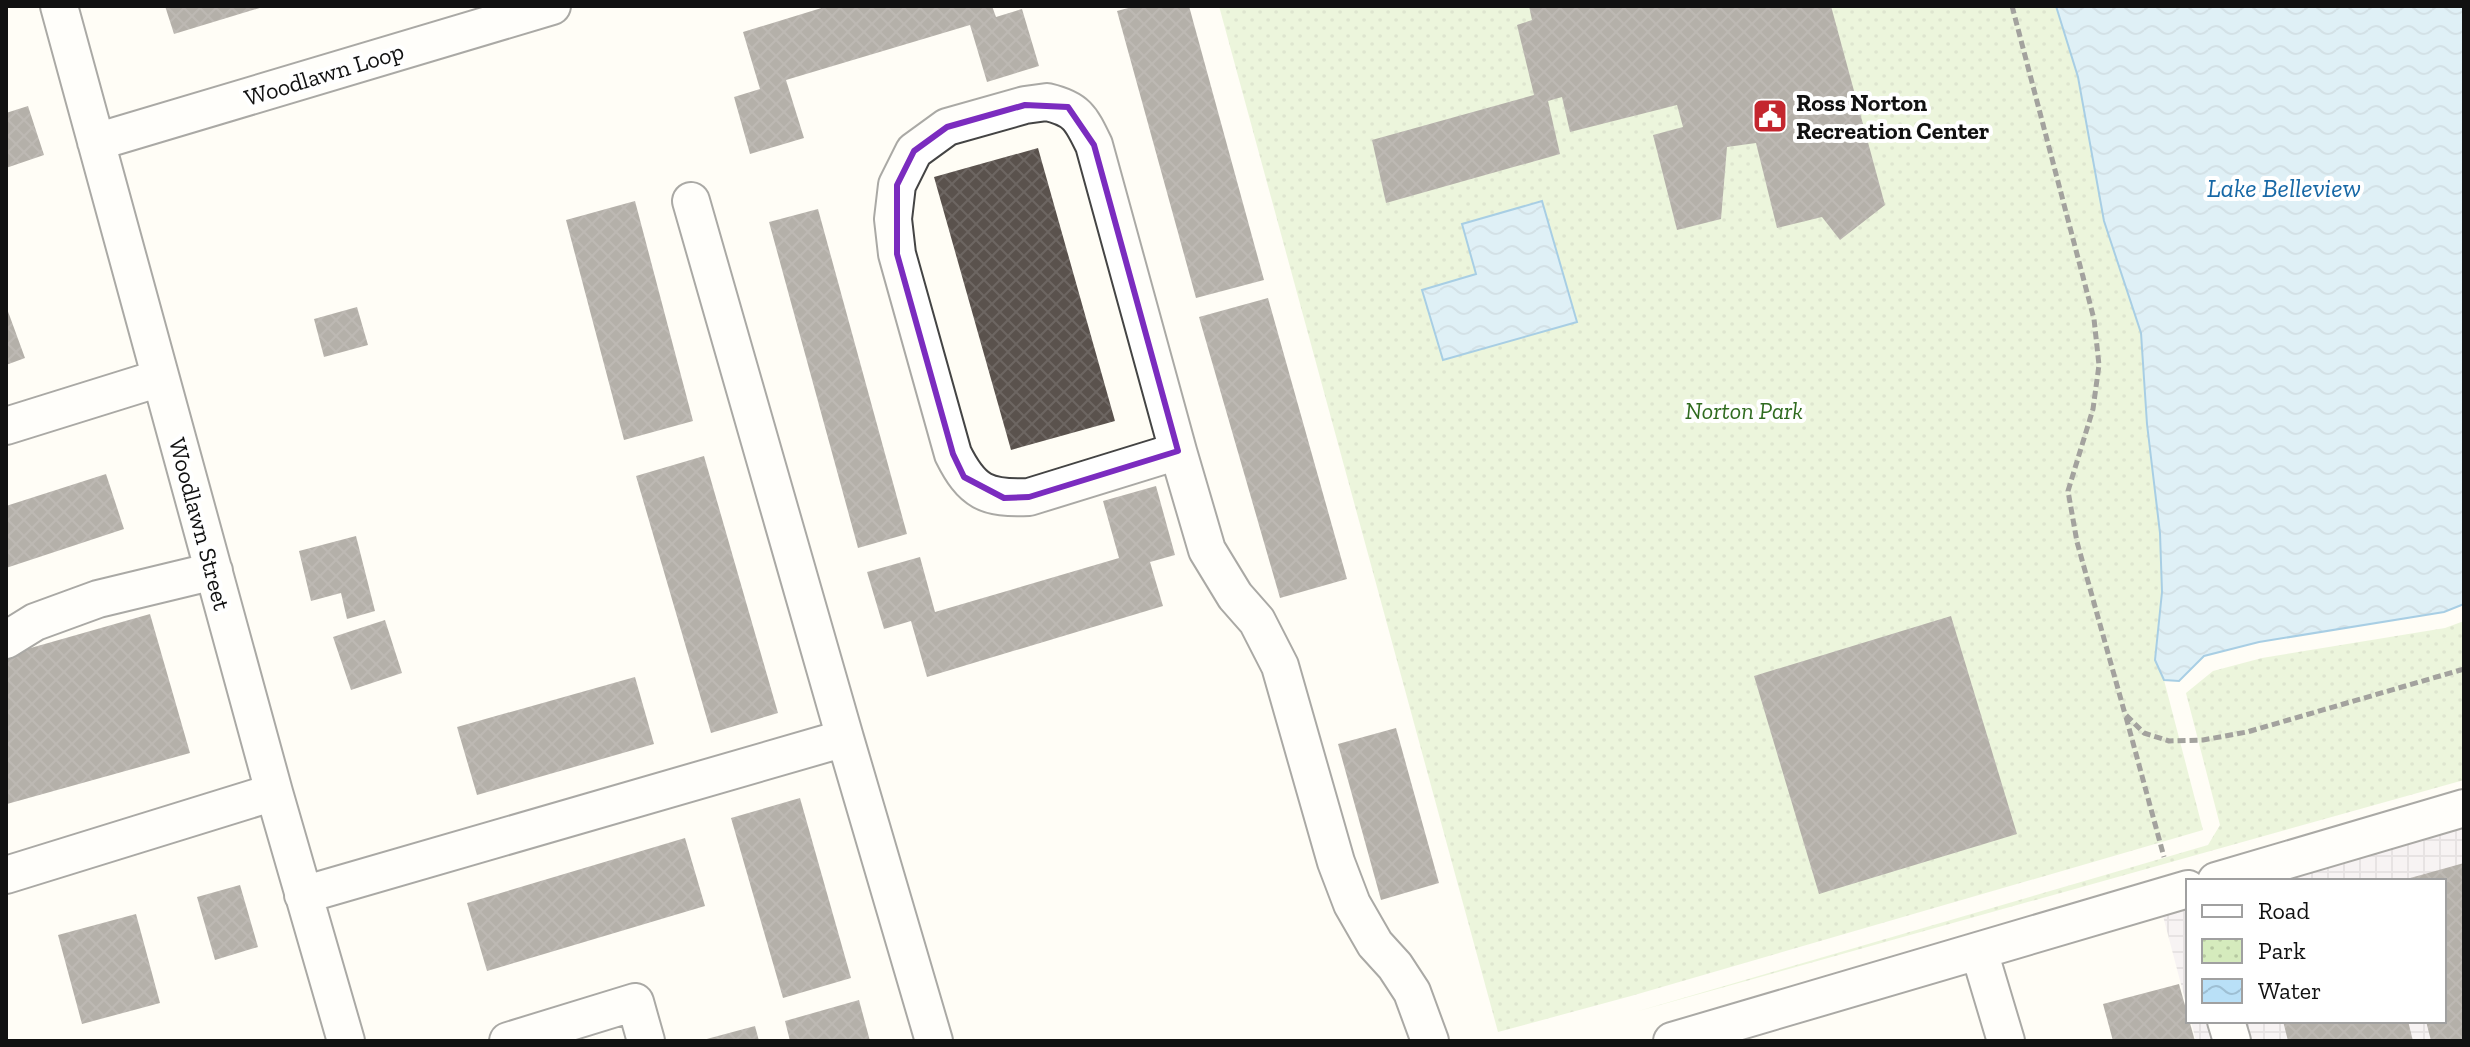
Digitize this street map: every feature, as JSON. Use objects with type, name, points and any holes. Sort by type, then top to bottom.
[{"type":"street","name":"Woodlawn Street","points":[[59,6],[274,792],[346,1041]]},
{"type":"street","name":"Woodlawn Loop","points":[[96,142],[552,6]]},
{"type":"street","points":[[1178,451],[1029,497],[1004,498],[981,491],[964,477],[953,454],[897,254],[893,219],[897,185],[914,151],[947,127],[1025,105],[1047,102],[1068,107],[1084,124],[1094,145],[1207,550],[1235,596],[1257,621],[1280,666],[1336,862],[1352,904],[1375,944],[1395,966],[1412,992],[1430,1041]]},
{"type":"street","points":[[691,201],[934,1041]]},
{"type":"street","points":[[6,426],[160,378]]},
{"type":"street","points":[[6,640],[35,622],[98,599],[214,571]]},
{"type":"street","points":[[303,895],[845,738]]},
{"type":"street","points":[[6,875],[274,792]]},
{"type":"street","points":[[2223,879],[2464,808]]},
{"type":"street","points":[[1672,1041],[2186,890]]},
{"type":"street","points":[[1979,951],[2006,1041]]},
{"type":"street","points":[[508,1041],[635,1002],[646,1041]]},
{"type":"path","points":[[2012,6],[2094,319],[2099,365],[2093,409],[2068,491],[2077,542],[2166,856]]},
{"type":"path","points":[[2125,714],[2144,733],[2169,741],[2203,740],[2247,732],[2464,669]]},
{"type":"highlighted area","points":[[1025,105],[1068,107],[1094,145],[1178,451],[1029,497],[1004,498],[964,477],[953,454],[897,254],[897,185],[914,151],[947,127]]},
{"type":"shaded area","points":[[2464,828],[2464,1041],[2196,1041],[2192,1023],[2446,1023],[2446,879],[2290,879]]},
{"type":"shaded area","points":[[2186,910],[2186,1003],[2163,916]]},
{"type":"green space","name":"Norton Park","points":[[1219,6],[2056,6],[2078,77],[2104,221],[2141,333],[2147,424],[2160,533],[2162,592],[2155,660],[2164,680],[2203,830],[1498,1032]]},
{"type":"green space","points":[[2464,621],[2464,780],[1635,1012],[2208,845],[2220,825],[2186,693],[2213,671],[2262,658],[2445,628]]},
{"type":"water","name":"Lake Belleview","points":[[2056,6],[2464,6],[2464,604],[2444,612],[2259,642],[2204,656],[2179,681],[2164,680],[2155,660],[2162,592],[2160,533],[2147,424],[2141,333],[2104,221],[2078,77]]},
{"type":"water","points":[[1542,201],[1577,322],[1443,360],[1422,290],[1476,274],[1462,224]]},
{"type":"building","points":[[165,6],[263,6],[263,7],[174,34]]},
{"type":"building","points":[[828,6],[992,6],[996,17],[1022,9],[1039,66],[987,82],[970,25],[786,80],[804,138],[750,154],[734,97],[760,89],[743,32]]},
{"type":"building","points":[[1136,6],[1189,6],[1264,280],[1196,298],[1117,11]]},
{"type":"building","name":"Ross Norton Recreation Center","points":[[1529,6],[1831,6],[1885,205],[1840,240],[1822,217],[1777,228],[1756,143],[1727,147],[1721,219],[1677,230],[1653,135],[1683,127],[1677,105],[1570,132],[1562,97],[1548,101],[1560,154],[1386,203],[1372,140],[1534,95],[1517,25],[1532,20]]},
{"type":"building","points":[[28,106],[44,155],[6,168],[6,113]]},
{"type":"building","points":[[1038,148],[1115,421],[1011,450],[934,177]]},
{"type":"building","points":[[635,201],[693,421],[624,440],[566,220]]},
{"type":"building","points":[[818,209],[907,534],[858,548],[769,222]]},
{"type":"building","points":[[1268,298],[1347,579],[1280,598],[1199,317]]},
{"type":"building","points":[[6,306],[25,358],[6,365]]},
{"type":"building","points":[[357,307],[368,345],[324,357],[314,319]]},
{"type":"building","points":[[704,456],[778,713],[711,733],[636,476]]},
{"type":"building","points":[[106,474],[124,529],[6,568],[6,506]]},
{"type":"building","points":[[1156,486],[1175,555],[1150,562],[1163,606],[927,677],[911,621],[884,629],[867,572],[920,557],[935,612],[1119,558],[1103,501]]},
{"type":"building","points":[[356,536],[375,611],[347,619],[341,593],[311,601],[299,551]]},
{"type":"building","points":[[150,614],[190,753],[7,804],[6,655]]},
{"type":"building","points":[[1951,616],[2017,834],[1819,894],[1754,676]]},
{"type":"building","points":[[385,620],[402,673],[351,690],[333,637]]},
{"type":"building","points":[[635,677],[654,744],[477,795],[457,727]]},
{"type":"building","points":[[1396,728],[1439,883],[1381,900],[1338,744]]},
{"type":"building","points":[[800,798],[851,978],[783,998],[731,818]]},
{"type":"building","points":[[685,838],[705,906],[487,971],[467,903]]},
{"type":"building","points":[[2464,863],[2464,1041],[2431,1041],[2426,1023],[2446,1023],[2446,879],[2407,879]]},
{"type":"building","points":[[240,885],[258,947],[215,960],[197,897]]},
{"type":"building","points":[[136,914],[160,1003],[82,1024],[58,935]]},
{"type":"building","points":[[2179,984],[2186,1009],[2186,1023],[2190,1023],[2195,1041],[2113,1041],[2103,1004]]},
{"type":"building","points":[[859,1000],[870,1041],[790,1041],[785,1021]]},
{"type":"building","points":[[2284,1023],[2408,1023],[2413,1041],[2288,1041]]},
{"type":"building","points":[[755,1026],[759,1041],[703,1041],[703,1040]]},
{"type":"place","name":"Ross Norton Recreation Center","points":[[1770,116]]}]
